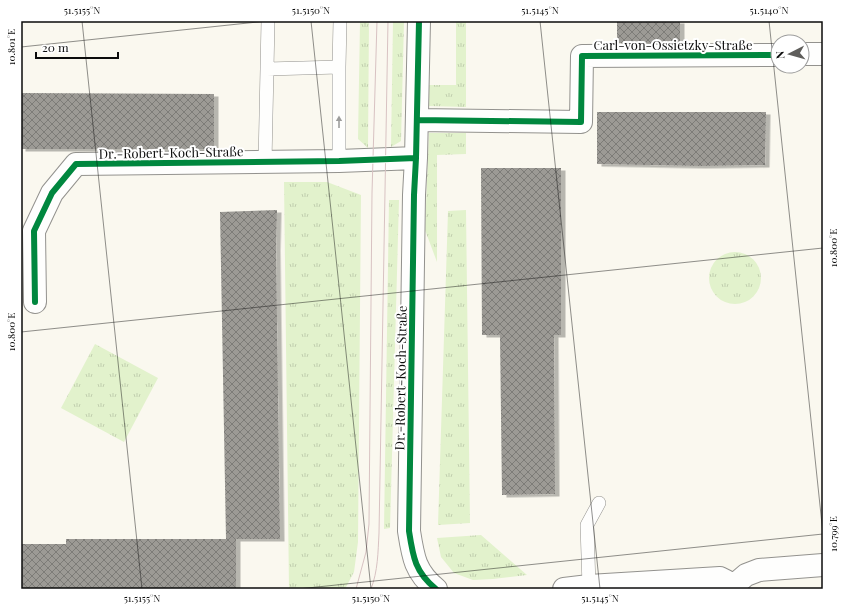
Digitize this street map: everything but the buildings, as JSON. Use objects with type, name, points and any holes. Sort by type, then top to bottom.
[{"type":"street","name":"Dr.-Robert-Koch-Straße","points":[[419,21],[414,195],[409,531],[417,568],[428,582],[436,589]]},
{"type":"street","name":"Carl-von-Ossietzky-Straße","points":[[417,120],[581,122],[582,56],[770,54]]},
{"type":"street","points":[[810,54],[823,54]]},
{"type":"street","name":"Dr.-Robert-Koch-Straße","points":[[35,302],[34,231],[52,193],[76,164],[339,161],[416,158]]},
{"type":"street","points":[[564,589],[588,586],[720,578],[733,588],[746,575],[758,570],[823,564]]},
{"type":"lane","points":[[265,162],[268,21]]},
{"type":"lane","points":[[339,161],[340,21]]},
{"type":"lane","points":[[267,69],[339,67]]},
{"type":"lane","points":[[588,586],[587,525],[599,503]]},
{"type":"green space","points":[[112,21],[185,21],[185,23]]},
{"type":"green space","points":[[360,21],[369,21],[368,148],[358,139]]},
{"type":"green space","points":[[393,21],[404,21],[401,141],[391,147]]},
{"type":"green space","points":[[456,21],[466,21],[466,107],[429,106],[428,85],[456,85]]},
{"type":"green space","points":[[429,133],[466,133],[466,154],[437,155],[437,262],[425,230]]},
{"type":"green space","points":[[284,182],[327,182],[361,195],[358,542],[354,572],[345,589],[289,589]]},
{"type":"green space","points":[[389,200],[399,200],[390,528],[384,529]]},
{"type":"green space","points":[[466,210],[470,523],[438,525],[448,211]]},
{"type":"green space","points":[[735,252],[745,254],[753,260],[759,268],[761,278],[759,288],[753,296],[745,302],[735,304],[725,302],[717,296],[711,288],[709,278],[711,268],[717,260],[725,254]]},
{"type":"green space","points":[[95,344],[158,378],[124,442],[61,408]]},
{"type":"green space","points":[[481,535],[527,575],[473,580],[454,573],[441,557],[437,538]]},
{"type":"tram line","points":[[356,589],[366,552],[369,524],[372,193],[377,21]]},
{"type":"tram line","points":[[371,589],[376,568],[379,533],[388,21]]},
{"type":"cycle path","points":[[419,21],[414,195],[409,531],[412,549],[419,570],[429,583],[436,589]]},
{"type":"cycle path","points":[[417,120],[581,122],[582,56],[770,55]]},
{"type":"cycle path","points":[[35,302],[34,231],[52,193],[76,164],[339,161],[416,158]]}]
